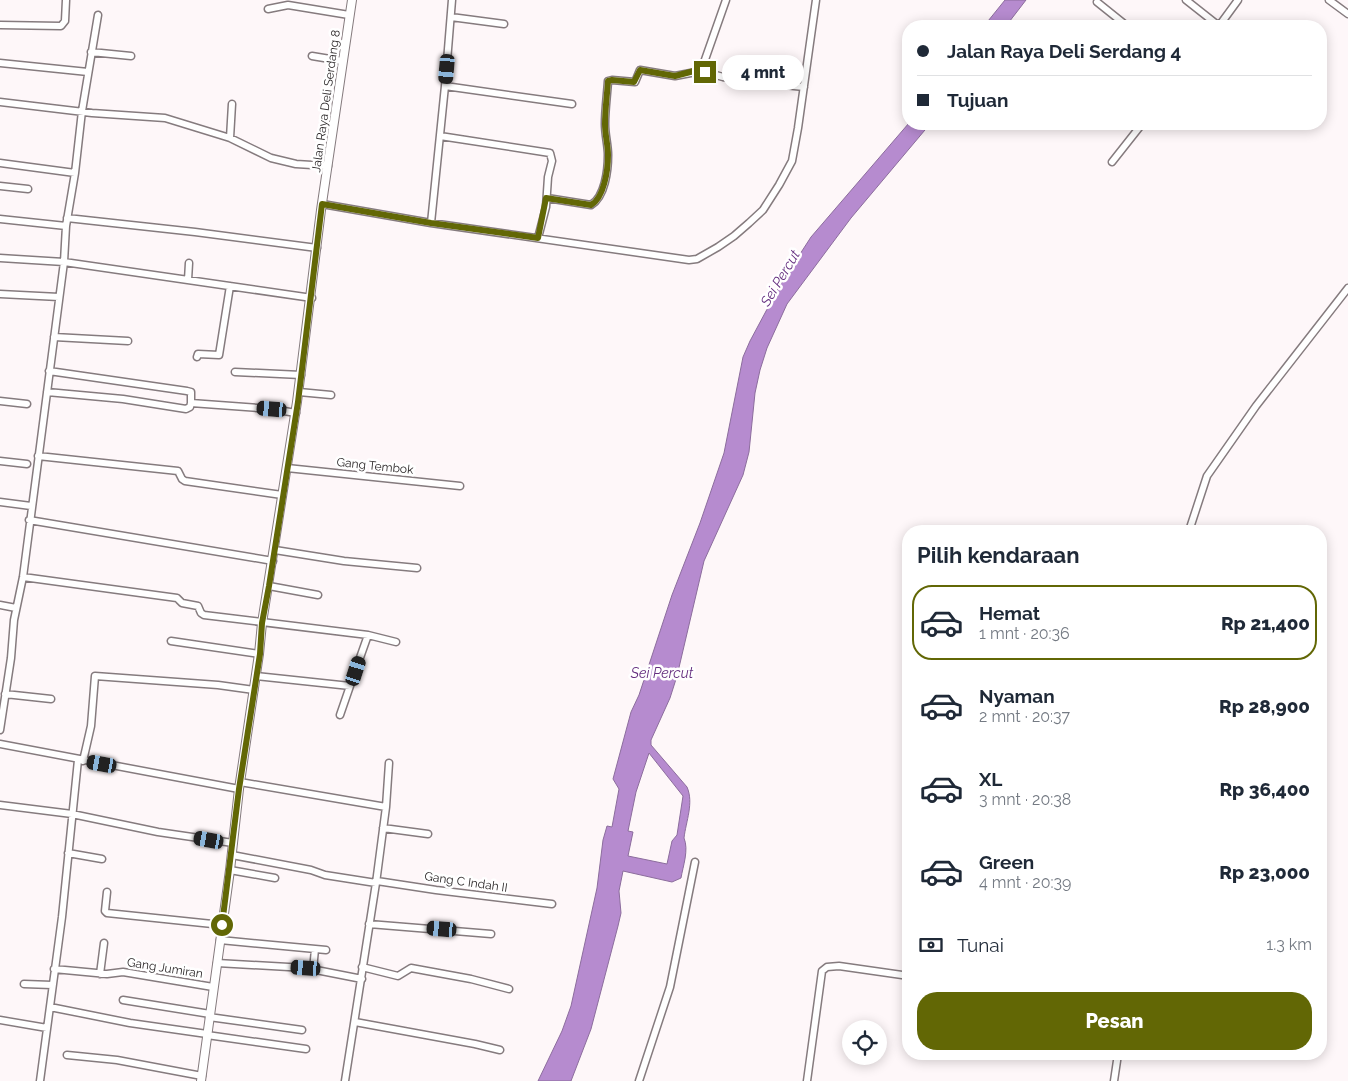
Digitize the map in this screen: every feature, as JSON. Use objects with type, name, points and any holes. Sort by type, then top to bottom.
[{"type":"street","points":[[0,25],[63,25],[65,21],[66,0]]},
{"type":"street","name":"Jalan Raya Deli Serdang 8","points":[[201,1078],[240,785],[260,654],[262,623],[296,413],[312,298],[322,206],[352,0]]},
{"type":"street","points":[[431,223],[452,0]]},
{"type":"street","points":[[701,71],[726,0]]},
{"type":"street","points":[[322,206],[689,260],[705,255],[734,236],[762,210],[792,161],[816,0]]},
{"type":"street","points":[[1186,0],[1211,20]]},
{"type":"street","points":[[1223,20],[1238,0]]},
{"type":"street","points":[[1329,0],[1348,14]]},
{"type":"street","points":[[1097,2],[1120,20]]},
{"type":"street","points":[[268,9],[288,5],[350,15]]},
{"type":"street","points":[[0,730],[16,608],[23,576],[64,262],[67,218],[98,15]]},
{"type":"street","points":[[451,17],[504,24]]},
{"type":"street","points":[[91,52],[131,56]]},
{"type":"street","points":[[312,56],[342,61]]},
{"type":"street","points":[[0,63],[88,72]]},
{"type":"street","points":[[546,198],[591,205],[600,194],[608,155],[605,125],[608,81],[634,82],[640,70],[675,76],[701,71],[746,81],[804,86]]},
{"type":"street","points":[[445,86],[572,104]]},
{"type":"street","points":[[0,102],[165,118],[230,138],[271,158],[296,164],[328,166]]},
{"type":"street","points":[[230,138],[232,104]]},
{"type":"street","points":[[1112,162],[1137,130]]},
{"type":"street","points":[[440,136],[550,153],[552,161],[538,238]]},
{"type":"street","points":[[0,163],[75,173]]},
{"type":"street","points":[[0,186],[28,189]]},
{"type":"street","points":[[67,218],[317,248]]},
{"type":"street","points":[[0,219],[66,226]]},
{"type":"street","points":[[0,258],[64,262],[312,298]]},
{"type":"street","points":[[188,263],[188,280]]},
{"type":"street","points":[[198,357],[198,354],[219,355],[230,286]]},
{"type":"street","points":[[1190,525],[1207,476],[1256,406],[1348,288]]},
{"type":"street","points":[[0,294],[59,297]]},
{"type":"street","points":[[54,336],[128,341]]},
{"type":"street","points":[[47,392],[123,399],[186,409],[190,407],[191,403],[191,392],[187,391],[49,372]]},
{"type":"street","points":[[235,372],[301,375]]},
{"type":"street","points":[[299,392],[331,395]]},
{"type":"street","points":[[0,401],[27,404]]},
{"type":"street","points":[[191,403],[272,409],[296,413]]},
{"type":"street","points":[[38,456],[178,471],[185,481],[282,495]]},
{"type":"street","points":[[0,461],[27,464]]},
{"type":"street","name":"Gang Tembok","points":[[287,468],[460,486]]},
{"type":"street","points":[[0,502],[31,506]]},
{"type":"street","points":[[29,520],[273,561]]},
{"type":"street","points":[[274,550],[344,561],[416,568]]},
{"type":"street","points":[[23,576],[176,598],[182,603],[198,606],[204,615],[368,635],[396,642]]},
{"type":"street","points":[[269,586],[318,595]]},
{"type":"street","points":[[0,605],[16,608]]},
{"type":"street","points":[[340,715],[368,635]]},
{"type":"street","points":[[171,641],[260,654]]},
{"type":"street","points":[[40,1081],[62,917],[72,814],[80,760],[91,726],[95,676],[218,685],[254,690]]},
{"type":"street","points":[[256,676],[350,686]]},
{"type":"street","points":[[5,694],[51,699]]},
{"type":"street","points":[[0,744],[80,760],[386,808]]},
{"type":"street","points":[[345,1081],[377,882],[386,808],[389,763]]},
{"type":"street","points":[[0,805],[72,814],[158,832],[233,843]]},
{"type":"street","points":[[383,828],[428,834]]},
{"type":"street","points":[[68,853],[102,859]]},
{"type":"street","name":"Gang C Indah II","points":[[232,855],[311,870],[325,875],[552,904]]},
{"type":"street","points":[[639,1081],[670,987],[695,862]]},
{"type":"street","points":[[230,870],[274,878]]},
{"type":"street","points":[[107,892],[106,913],[222,925]]},
{"type":"street","points":[[370,924],[491,934]]},
{"type":"street","points":[[220,940],[326,950]]},
{"type":"street","points":[[100,974],[104,943]]},
{"type":"street","points":[[312,970],[315,949]]},
{"type":"street","points":[[217,963],[312,970],[362,979]]},
{"type":"street","points":[[807,1081],[822,971],[827,967],[839,966],[902,975]]},
{"type":"street","points":[[362,967],[398,976],[411,968],[471,979],[509,989]]},
{"type":"street","name":"Gang Jumiran","points":[[54,969],[100,974],[124,972],[213,987]]},
{"type":"street","points":[[24,984],[52,985]]},
{"type":"street","points":[[123,1000],[302,1030]]},
{"type":"street","points":[[50,1007],[130,1023],[306,1049]]},
{"type":"street","points":[[0,1020],[47,1028]]},
{"type":"street","points":[[355,1022],[500,1050]]},
{"type":"street","points":[[67,1055],[117,1060],[201,1078]]},
{"type":"street","points":[[1114,1081],[1117,1060]]},
{"type":"water","points":[[1005,0],[1026,0],[1011,20],[989,20]]},
{"type":"water","name":"Sei Percut","points":[[903,130],[925,130],[851,218],[787,304],[767,348],[755,393],[749,452],[743,475],[704,561],[677,676],[670,698],[651,740],[651,745],[687,787],[689,793],[690,806],[684,838],[686,853],[681,878],[672,882],[623,871],[619,891],[621,913],[618,926],[591,1029],[571,1081],[538,1081],[562,1031],[571,1006],[597,888],[603,840],[607,826],[612,827],[619,789],[613,779],[631,712],[639,695],[672,595],[700,523],[724,453],[743,357],[780,285],[811,237]],"holes":[[[649,753],[683,796],[677,835],[672,841],[667,864],[628,856],[633,832],[628,831],[636,792]]]},
{"type":"route","points":[[222,925],[239,789],[260,654],[262,623],[298,402],[322,204],[431,223],[538,238],[546,207],[546,198],[591,205],[600,194],[608,155],[605,125],[608,81],[634,82],[640,70],[675,76],[694,71],[705,72]]}]
